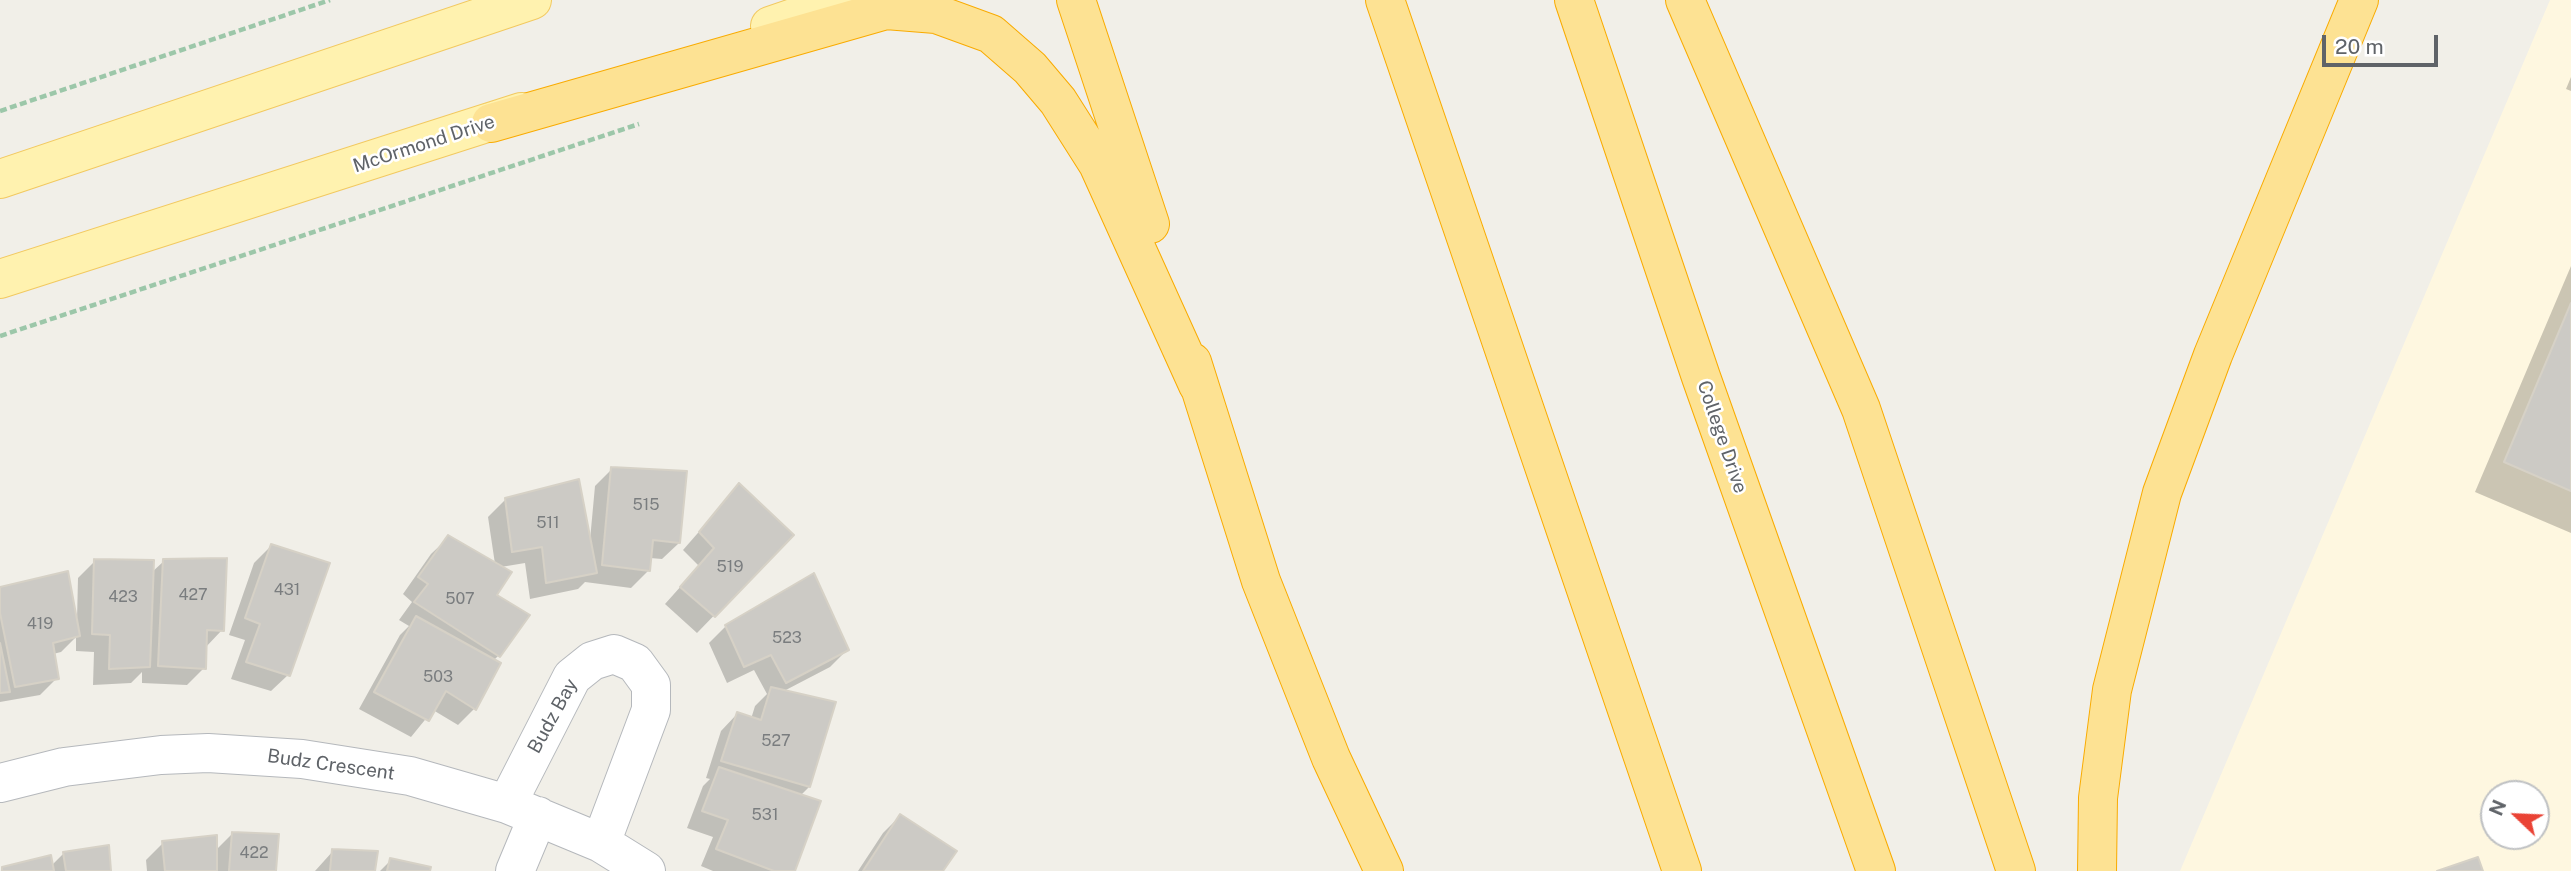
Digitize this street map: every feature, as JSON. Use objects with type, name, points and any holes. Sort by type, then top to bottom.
[{"type":"highway","points":[[1076,0],[1166,267],[1198,385],[1261,581],[1331,758],[1384,871]]},
{"type":"highway","points":[[1385,0],[1682,871]]},
{"type":"highway","name":"College Drive","points":[[1574,0],[1701,377],[1876,871]]},
{"type":"highway","points":[[1685,0],[1861,409],[2016,871]]},
{"type":"highway","points":[[2097,871],[2098,798],[2112,690],[2162,492],[2213,355],[2359,0]]},
{"type":"highway","points":[[491,122],[886,10],[936,14],[991,34],[1030,68],[1058,101],[1098,164],[1198,385]]},
{"type":"main road","points":[[0,179],[532,0]]},
{"type":"main road","name":"McOrmond Drive","points":[[0,279],[491,122],[845,0]]},
{"type":"street","name":"Budz Bay","points":[[522,810],[572,677],[592,661],[614,654],[635,663],[650,685],[652,710],[600,843]]},
{"type":"street","name":"Budz Crescent","points":[[0,783],[64,767],[111,760],[208,753],[302,759],[410,776],[522,810],[600,843],[646,871]]},
{"type":"street","points":[[515,871],[522,810]]},
{"type":"path","points":[[0,111],[330,0]]},
{"type":"path","points":[[0,336],[640,124]]},
{"type":"shaded area","points":[[2550,0],[2571,0],[2571,871],[2180,871]]},
{"type":"building","points":[[2571,303],[2571,491],[2504,462]]},
{"type":"building","points":[[611,467],[687,471],[680,543],[653,540],[650,571],[602,565]]},
{"type":"building","points":[[579,479],[597,573],[546,583],[542,547],[512,552],[505,498]]},
{"type":"building","points":[[739,483],[794,535],[715,617],[680,587],[714,548],[699,532]]},
{"type":"building","points":[[448,535],[512,572],[497,595],[530,615],[500,657],[414,602],[428,584],[418,577]]},
{"type":"building","points":[[271,544],[330,563],[290,676],[246,662],[260,624],[245,618]]},
{"type":"building","points":[[227,558],[224,631],[207,630],[206,669],[158,666],[163,559]]},
{"type":"building","points":[[94,559],[154,560],[150,667],[109,669],[110,635],[92,634]]},
{"type":"building","points":[[68,571],[80,636],[53,643],[59,679],[15,687],[0,613],[0,587]]},
{"type":"building","points":[[814,573],[849,650],[786,683],[771,655],[744,667],[725,625]]},
{"type":"building","points":[[416,616],[501,663],[476,710],[446,691],[429,721],[374,692]]},
{"type":"building","points":[[0,643],[10,692],[0,693]]},
{"type":"building","points":[[771,687],[836,702],[810,787],[721,761],[737,712],[761,720]]},
{"type":"building","points":[[719,767],[821,801],[795,871],[774,871],[716,849],[728,820],[702,811]]},
{"type":"building","points":[[900,814],[957,851],[943,871],[863,871]]},
{"type":"building","points":[[232,832],[279,834],[276,871],[229,871]]},
{"type":"building","points":[[217,835],[217,871],[165,871],[162,841]]},
{"type":"building","points":[[109,845],[111,871],[66,871],[63,852]]},
{"type":"building","points":[[332,849],[378,851],[375,871],[330,871]]},
{"type":"building","points":[[51,855],[54,871],[2,871],[2,867]]},
{"type":"building","points":[[2478,857],[2483,871],[2437,871]]},
{"type":"building","points":[[390,858],[431,867],[430,871],[387,871]]}]
